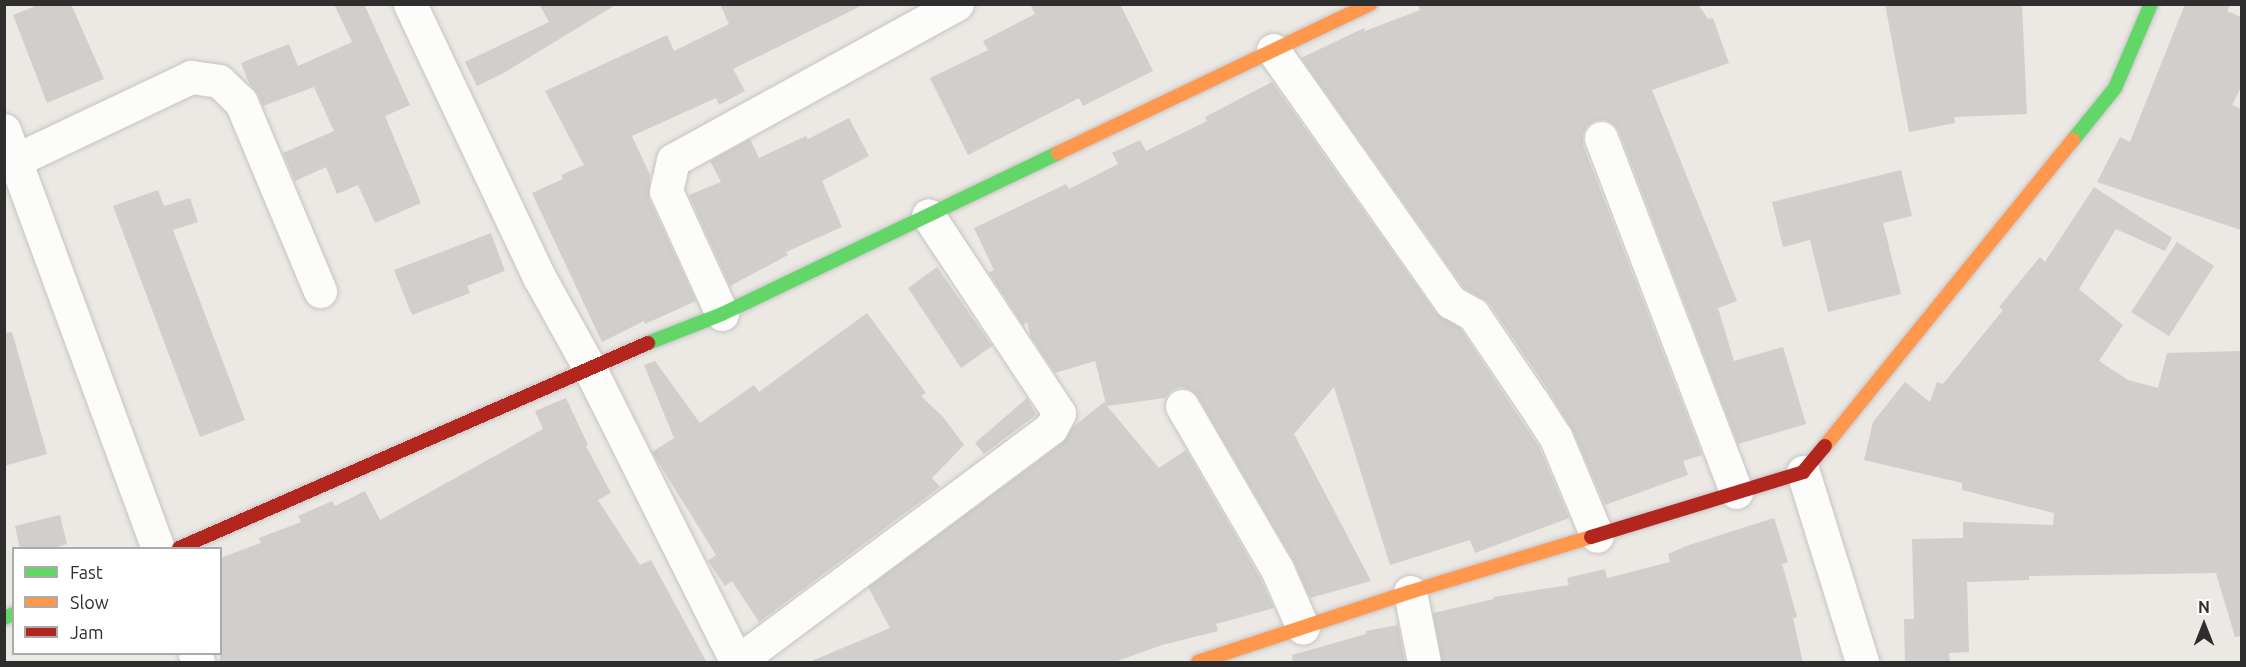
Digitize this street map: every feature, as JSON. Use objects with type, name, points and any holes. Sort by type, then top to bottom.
[{"type":"street","points":[[410,4],[539,276],[589,367],[737,662],[1051,428],[1059,414],[928,214]]},
{"type":"street","points":[[722,314],[666,191],[673,159],[957,4]]},
{"type":"street","points":[[183,547],[589,367],[722,314],[1370,4]]},
{"type":"street","points":[[1198,663],[1410,592],[1803,472],[2115,88],[2151,4]]},
{"type":"street","points":[[1273,50],[1451,302],[1473,314],[1532,401],[1556,438],[1597,536]]},
{"type":"street","points":[[157,547],[10,145],[191,77],[219,81],[241,102],[320,291]]},
{"type":"street","points":[[1601,138],[1736,492]]},
{"type":"street","points":[[1182,406],[1262,542],[1303,628]]},
{"type":"street","points":[[1803,472],[1862,663]]},
{"type":"street","points":[[1410,592],[1424,663]]},
{"type":"building","points":[[41,4],[71,4],[104,79],[47,103],[13,15]]},
{"type":"building","points":[[334,4],[364,4],[410,105],[385,116],[421,203],[375,223],[358,185],[337,194],[326,167],[295,181],[283,153],[334,131],[314,87],[263,106],[258,94],[249,83],[241,63],[289,44],[298,66],[352,42]]},
{"type":"building","points":[[539,4],[617,4],[502,74],[477,86],[465,62],[549,22]]},
{"type":"building","points":[[720,4],[865,4],[733,69],[745,91],[719,105],[716,98],[632,136],[650,175],[649,199],[696,301],[645,324],[644,321],[602,342],[532,193],[563,179],[561,175],[584,165],[545,91],[667,35],[674,51],[729,24]]},
{"type":"building","points":[[1030,4],[1120,4],[1153,71],[1083,106],[1079,98],[968,155],[930,78],[988,50],[983,41],[1035,14]]},
{"type":"building","points":[[1418,4],[1698,4],[1708,19],[1713,18],[1729,63],[1652,90],[1737,301],[1718,308],[1734,361],[1783,347],[1806,424],[1738,444],[1619,131],[1605,120],[1594,121],[1587,126],[1583,134],[1583,145],[1702,455],[1683,461],[1688,475],[1605,505],[1573,431],[1489,303],[1464,288],[1301,58],[1364,28],[1365,31],[1420,10]]},
{"type":"building","points":[[1885,4],[2022,4],[2027,114],[1954,117],[1955,123],[1909,132]]},
{"type":"building","points":[[2185,4],[2230,4],[2227,11],[2241,17],[2241,87],[2232,105],[2241,109],[2241,230],[2097,182],[2120,137],[2130,142]]},
{"type":"building","points":[[1272,82],[1436,313],[1460,328],[1539,447],[1569,518],[1475,553],[1470,540],[1390,565],[1334,387],[1294,434],[1371,581],[1310,598],[1293,560],[1198,397],[1191,390],[1181,387],[1172,390],[1165,398],[1107,406],[1159,468],[1186,450],[1260,578],[1274,608],[1216,624],[1218,631],[1162,645],[1112,663],[807,663],[890,628],[868,587],[1062,443],[1073,427],[1104,402],[1106,404],[1095,361],[1055,373],[1031,337],[1027,322],[1023,325],[989,273],[994,270],[974,228],[1066,184],[1069,189],[1118,164],[1112,153],[1140,140],[1146,151],[1207,121],[1205,117]]},
{"type":"building","points":[[849,118],[869,156],[822,181],[842,227],[786,252],[788,255],[730,286],[689,195],[721,182],[710,161],[750,139],[759,158],[806,136],[808,139]]},
{"type":"building","points":[[1901,170],[1912,216],[1883,223],[1901,294],[1828,312],[1810,240],[1783,247],[1772,202]]},
{"type":"building","points":[[2094,187],[2172,238],[2165,251],[2116,229],[2079,289],[2123,325],[2099,361],[2128,380],[2158,388],[2167,353],[2241,351],[2241,636],[2235,637],[2216,573],[2029,576],[2029,580],[1967,582],[1969,652],[1949,653],[1950,663],[1905,663],[1904,619],[1914,619],[1912,539],[1963,538],[1963,522],[2053,525],[2054,513],[1962,490],[1962,483],[1864,460],[1873,422],[1905,382],[1930,402],[1937,382],[1943,384],[2003,310],[1999,307],[2040,257],[2045,262]]},
{"type":"building","points":[[158,190],[164,206],[190,198],[198,222],[173,230],[245,420],[200,437],[113,206]]},
{"type":"building","points":[[491,233],[505,271],[467,286],[470,293],[412,315],[394,270]]},
{"type":"building","points":[[2177,242],[2214,266],[2169,336],[2131,312]]},
{"type":"building","points":[[937,267],[992,346],[961,368],[908,288]]},
{"type":"building","points":[[867,313],[926,393],[921,396],[943,417],[964,445],[932,478],[940,487],[759,622],[732,581],[725,586],[708,561],[716,555],[652,452],[674,438],[644,365],[655,361],[700,423],[754,385],[759,392]]},
{"type":"building","points":[[12,332],[47,454],[4,466],[4,333]]},
{"type":"building","points":[[566,398],[588,445],[586,446],[611,493],[598,500],[640,565],[651,560],[707,663],[220,663],[220,655],[222,655],[222,557],[261,543],[259,538],[301,522],[298,516],[332,501],[335,506],[365,491],[380,520],[543,429],[535,411]]},
{"type":"building","points":[[1027,398],[1036,415],[984,454],[975,443]]},
{"type":"building","points":[[60,515],[67,544],[57,547],[20,547],[15,526]]},
{"type":"building","points":[[1774,518],[1788,562],[1782,564],[1797,617],[1793,618],[1803,663],[1442,663],[1433,613],[1494,599],[1493,597],[1569,585],[1567,578],[1605,569],[1607,578],[1670,562],[1668,554],[1686,546]]},
{"type":"building","points":[[1398,625],[1405,663],[1293,663],[1292,655],[1366,634],[1366,631]]},
{"type":"traffic: fast","points":[[2073,140],[2115,88],[2151,4]]},
{"type":"traffic: fast","points":[[648,343],[722,314],[1058,153]]},
{"type":"traffic: fast","points":[[4,618],[12,615]]},
{"type":"traffic: slow","points":[[1058,153],[1370,4]]},
{"type":"traffic: slow","points":[[1825,446],[2073,140]]},
{"type":"traffic: slow","points":[[1198,662],[1410,592],[1591,537]]},
{"type":"traffic: jam","points":[[181,547],[648,343]]},
{"type":"traffic: jam","points":[[1591,537],[1803,472],[1825,446]]}]
